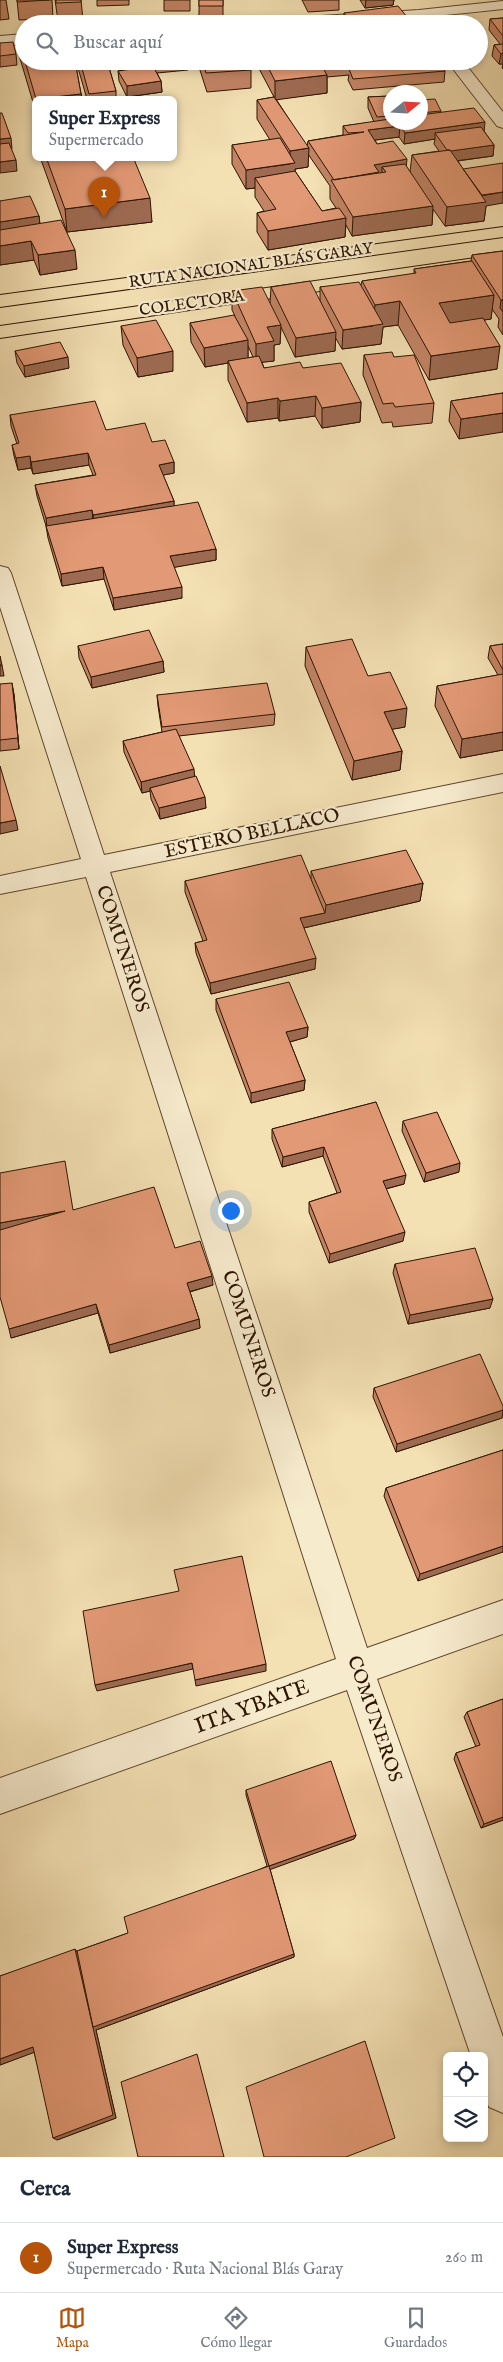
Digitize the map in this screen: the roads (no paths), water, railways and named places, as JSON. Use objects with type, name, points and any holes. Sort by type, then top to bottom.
[{"type":"main road","name":"RUTA NACIONAL BLÁS GARAY","points":[[0,301],[503,232]]},
{"type":"main road","name":"COLECTORA","points":[[0,332],[503,259]]},
{"type":"street","points":[[408,0],[420,15]]},
{"type":"street","points":[[446,15],[503,5]]},
{"type":"street","points":[[0,41],[15,40]]},
{"type":"street","points":[[462,70],[503,123]]},
{"type":"street","name":"COMUNEROS","points":[[0,573],[357,1670],[503,2093]]},
{"type":"street","name":"ESTERO BELLACO","points":[[0,885],[503,783]]},
{"type":"street","name":"ITA YBATE","points":[[0,1796],[503,1617]]},
{"type":"place","name":"Super Express","points":[[104,218]]}]
